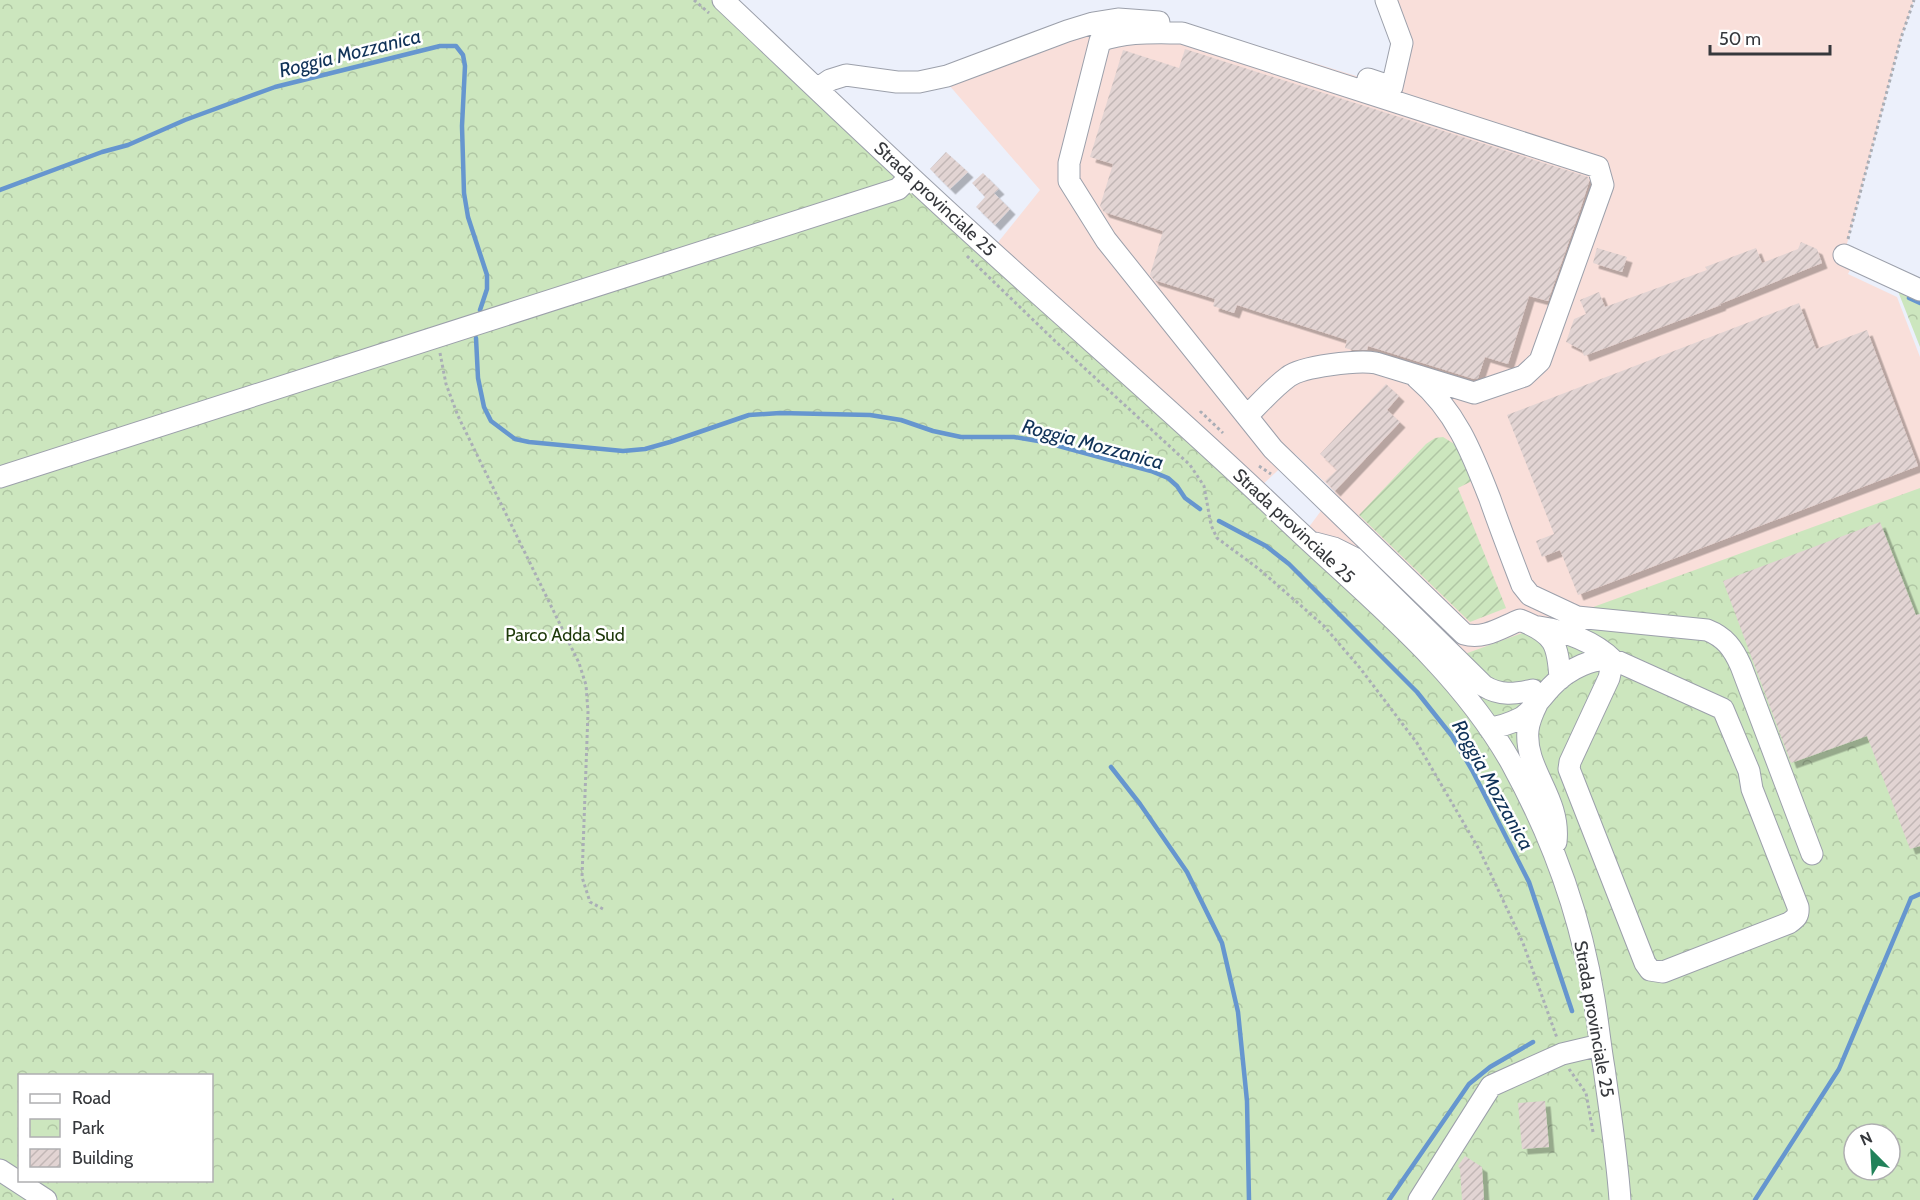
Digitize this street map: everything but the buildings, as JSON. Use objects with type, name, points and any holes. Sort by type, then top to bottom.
[{"type":"street","points":[[817,89],[830,80],[846,75],[908,82],[920,82],[947,76],[1067,31],[1093,23],[1118,19],[1193,26],[1392,87],[1402,43],[1386,0]]},
{"type":"street","name":"Strada provinciale 25","points":[[717,8],[817,89],[910,177],[1187,426],[1425,650],[1489,728],[1528,794],[1554,852],[1588,969],[1618,1167],[1620,1200]]},
{"type":"street","points":[[1247,416],[1290,375],[1359,361],[1376,363],[1474,393],[1524,376],[1540,361],[1602,185],[1598,168],[1182,33],[1116,35],[1100,41],[1069,163],[1070,181],[1106,240],[1273,449],[1464,634],[1474,637],[1488,634],[1520,620],[1536,627],[1557,630],[1601,649],[1613,660],[1720,707],[1726,712],[1798,913],[1796,918],[1789,923],[1663,972],[1650,970],[1645,963],[1569,769],[1570,762],[1609,678],[1613,660]]},
{"type":"street","points":[[0,477],[898,189],[910,177]]},
{"type":"street","points":[[1844,255],[1920,290]]},
{"type":"street","points":[[1412,374],[1440,400],[1462,431],[1522,585],[1530,595],[1577,617],[1707,630],[1717,633],[1730,645],[1741,666],[1812,854]]},
{"type":"street","points":[[1311,542],[1334,548],[1354,558],[1484,686],[1490,690],[1535,697]]},
{"type":"street","points":[[1536,627],[1555,644],[1559,657],[1560,679]]},
{"type":"street","points":[[1489,728],[1513,722],[1527,713],[1535,697],[1560,679],[1592,662],[1613,660]]},
{"type":"street","points":[[1535,697],[1527,739],[1533,763],[1553,808],[1556,835],[1554,852]]},
{"type":"street","points":[[1419,1200],[1491,1086],[1562,1054],[1600,1045]]},
{"type":"street","points":[[0,1170],[18,1182]]},
{"type":"street","points":[[18,1182],[46,1200]]},
{"type":"path","points":[[694,0],[717,8]]},
{"type":"path","points":[[1844,255],[1898,49],[1914,0]]},
{"type":"path","points":[[964,253],[1055,341],[1190,465],[1204,486],[1211,525],[1216,538],[1298,602],[1323,625],[1360,668],[1417,743],[1479,851],[1522,943],[1567,1067],[1586,1093],[1594,1140]]},
{"type":"path","points":[[438,336],[446,384],[458,416],[579,663],[586,684],[588,712],[582,877],[590,902],[603,909]]},
{"type":"shaded area","points":[[1386,0],[1914,0],[1901,38],[1844,255],[1853,264],[1848,274],[1897,297],[1920,357],[1920,886],[1602,1018],[1306,531],[1335,492],[1295,454],[1257,490],[991,251],[1040,190],[942,77],[1067,31],[1193,26],[1392,87],[1402,43]]},
{"type":"green space","name":"Parco Adda Sud","points":[[0,0],[715,0],[1178,428],[1429,667],[1920,488],[1920,1200],[0,1200]]},
{"type":"green space","points":[[1888,266],[1920,279],[1920,347]]},
{"type":"green space","points":[[1443,437],[1456,445],[1472,481],[1458,488],[1506,608],[1470,622],[1359,515],[1426,444],[1435,438]]},
{"type":"waterway","name":"Roggia Mozzanica","points":[[0,190],[102,152],[128,145],[185,120],[275,87],[440,46],[456,46],[463,55],[465,66],[462,126],[464,193],[468,217],[487,275],[487,289],[480,310]]},
{"type":"waterway","points":[[1909,298],[1920,303]]},
{"type":"waterway","name":"Roggia Mozzanica","points":[[476,338],[478,378],[484,407],[491,421],[515,439],[623,451],[645,449],[670,442],[749,415],[780,413],[870,415],[901,420],[933,431],[961,437],[1014,437],[1044,442],[1151,471],[1168,478],[1185,498],[1200,509]]},
{"type":"waterway","name":"Roggia Mozzanica","points":[[1219,521],[1266,546],[1289,564],[1417,692],[1452,736],[1472,770],[1529,882],[1572,1011]]},
{"type":"waterway","points":[[1111,767],[1187,872],[1222,943],[1238,1012],[1247,1101],[1249,1200]]},
{"type":"waterway","points":[[1755,1200],[1839,1069],[1911,898],[1920,894]]},
{"type":"waterway","points":[[1389,1200],[1469,1084],[1490,1067],[1533,1042]]}]
